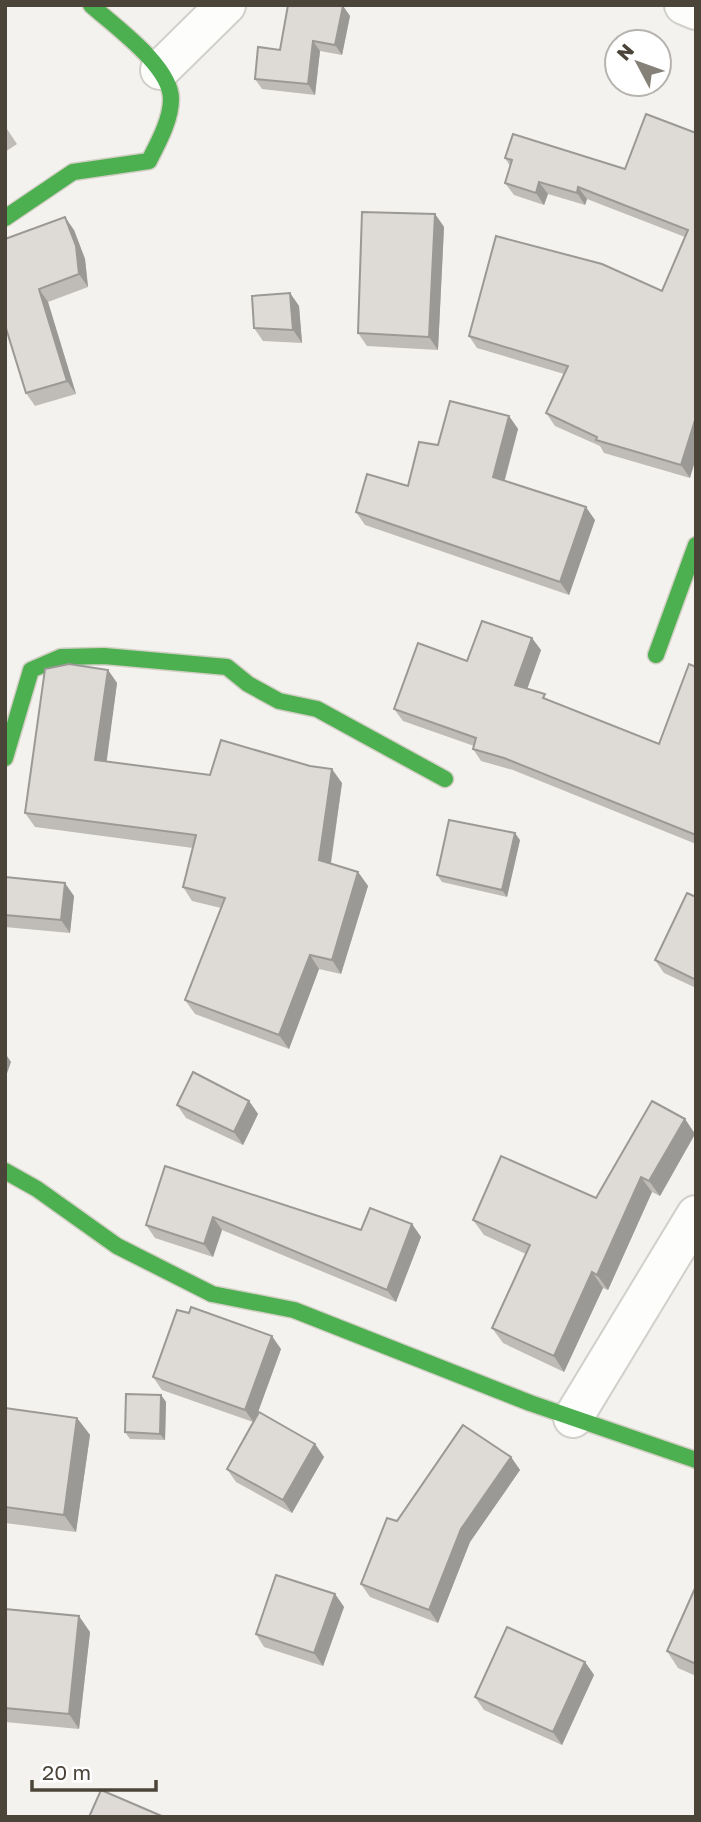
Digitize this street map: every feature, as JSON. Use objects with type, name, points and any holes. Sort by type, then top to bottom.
[{"type":"street","points":[[5,218],[73,173],[149,161],[161,136],[171,97],[160,70],[91,5]]},
{"type":"street","points":[[160,70],[226,5]]},
{"type":"street","points":[[684,5],[696,10]]},
{"type":"street","points":[[656,654],[696,545]]},
{"type":"street","points":[[5,758],[31,670],[61,657],[104,656],[227,667],[248,684],[279,701],[317,709],[445,779]]},
{"type":"street","points":[[5,1171],[37,1189],[117,1246],[212,1294],[295,1310],[377,1345],[573,1418],[696,1460]]},
{"type":"street","points":[[573,1418],[696,1214]]},
{"type":"building","points":[[288,5],[343,6],[335,45],[313,41],[308,84],[255,79],[258,47],[280,50]]},
{"type":"building","points":[[646,114],[696,133],[696,417],[681,465],[596,440],[597,437],[546,413],[568,366],[469,336],[496,236],[602,264],[662,291],[688,230],[578,187],[577,193],[539,182],[536,193],[505,183],[512,160],[505,158],[513,134],[625,169]]},
{"type":"building","points":[[362,212],[435,214],[429,337],[358,333]]},
{"type":"building","points":[[65,217],[76,246],[79,274],[39,289],[67,381],[26,393],[5,325],[5,239]]},
{"type":"building","points":[[290,293],[293,330],[254,328],[252,296]]},
{"type":"building","points":[[450,401],[509,416],[493,477],[586,507],[560,582],[356,512],[367,474],[408,486],[419,442],[438,445]]},
{"type":"building","points":[[482,621],[532,638],[515,685],[545,694],[543,698],[659,744],[689,664],[696,667],[696,835],[504,758],[473,749],[476,738],[394,709],[418,643],[467,661]]},
{"type":"building","points":[[69,664],[108,670],[95,760],[210,775],[221,740],[310,766],[332,769],[319,860],[358,872],[332,960],[310,955],[279,1035],[185,1000],[225,898],[183,887],[196,835],[25,813],[45,669]]},
{"type":"building","points":[[449,820],[515,833],[502,890],[437,875]]},
{"type":"building","points":[[5,877],[65,883],[61,920],[5,915]]},
{"type":"building","points":[[687,893],[696,897],[696,980],[655,960]]},
{"type":"building","points":[[193,1072],[249,1101],[234,1132],[177,1105]]},
{"type":"building","points":[[652,1101],[685,1119],[649,1181],[641,1177],[597,1275],[592,1272],[554,1356],[492,1328],[530,1245],[473,1220],[501,1156],[596,1198]]},
{"type":"building","points":[[165,1166],[361,1230],[370,1208],[412,1224],[387,1290],[213,1217],[204,1244],[146,1225]]},
{"type":"building","points":[[191,1307],[272,1336],[245,1410],[153,1377],[177,1310],[189,1313]]},
{"type":"building","points":[[126,1394],[161,1395],[160,1434],[125,1432]]},
{"type":"building","points":[[5,1408],[77,1418],[64,1515],[5,1507]]},
{"type":"building","points":[[259,1412],[315,1444],[283,1500],[227,1469]]},
{"type":"building","points":[[463,1425],[511,1457],[461,1529],[429,1610],[361,1584],[387,1518],[397,1521]]},
{"type":"building","points":[[276,1575],[335,1594],[314,1653],[256,1634]]},
{"type":"building","points":[[696,1586],[696,1664],[667,1651]]},
{"type":"building","points":[[5,1609],[79,1616],[69,1714],[5,1708]]},
{"type":"building","points":[[507,1627],[585,1662],[553,1732],[475,1697]]},
{"type":"building","points":[[101,1790],[164,1817],[89,1817]]},
{"type":"traffic: fast","points":[[5,218],[73,172],[149,161],[163,131],[171,99],[169,86],[162,73],[140,48],[91,5]]},
{"type":"traffic: fast","points":[[656,655],[696,545]]},
{"type":"traffic: fast","points":[[5,758],[31,670],[61,657],[104,656],[227,667],[248,684],[279,701],[317,709],[445,779]]},
{"type":"traffic: fast","points":[[5,1171],[37,1189],[117,1246],[212,1294],[294,1310],[530,1403],[696,1460]]}]
